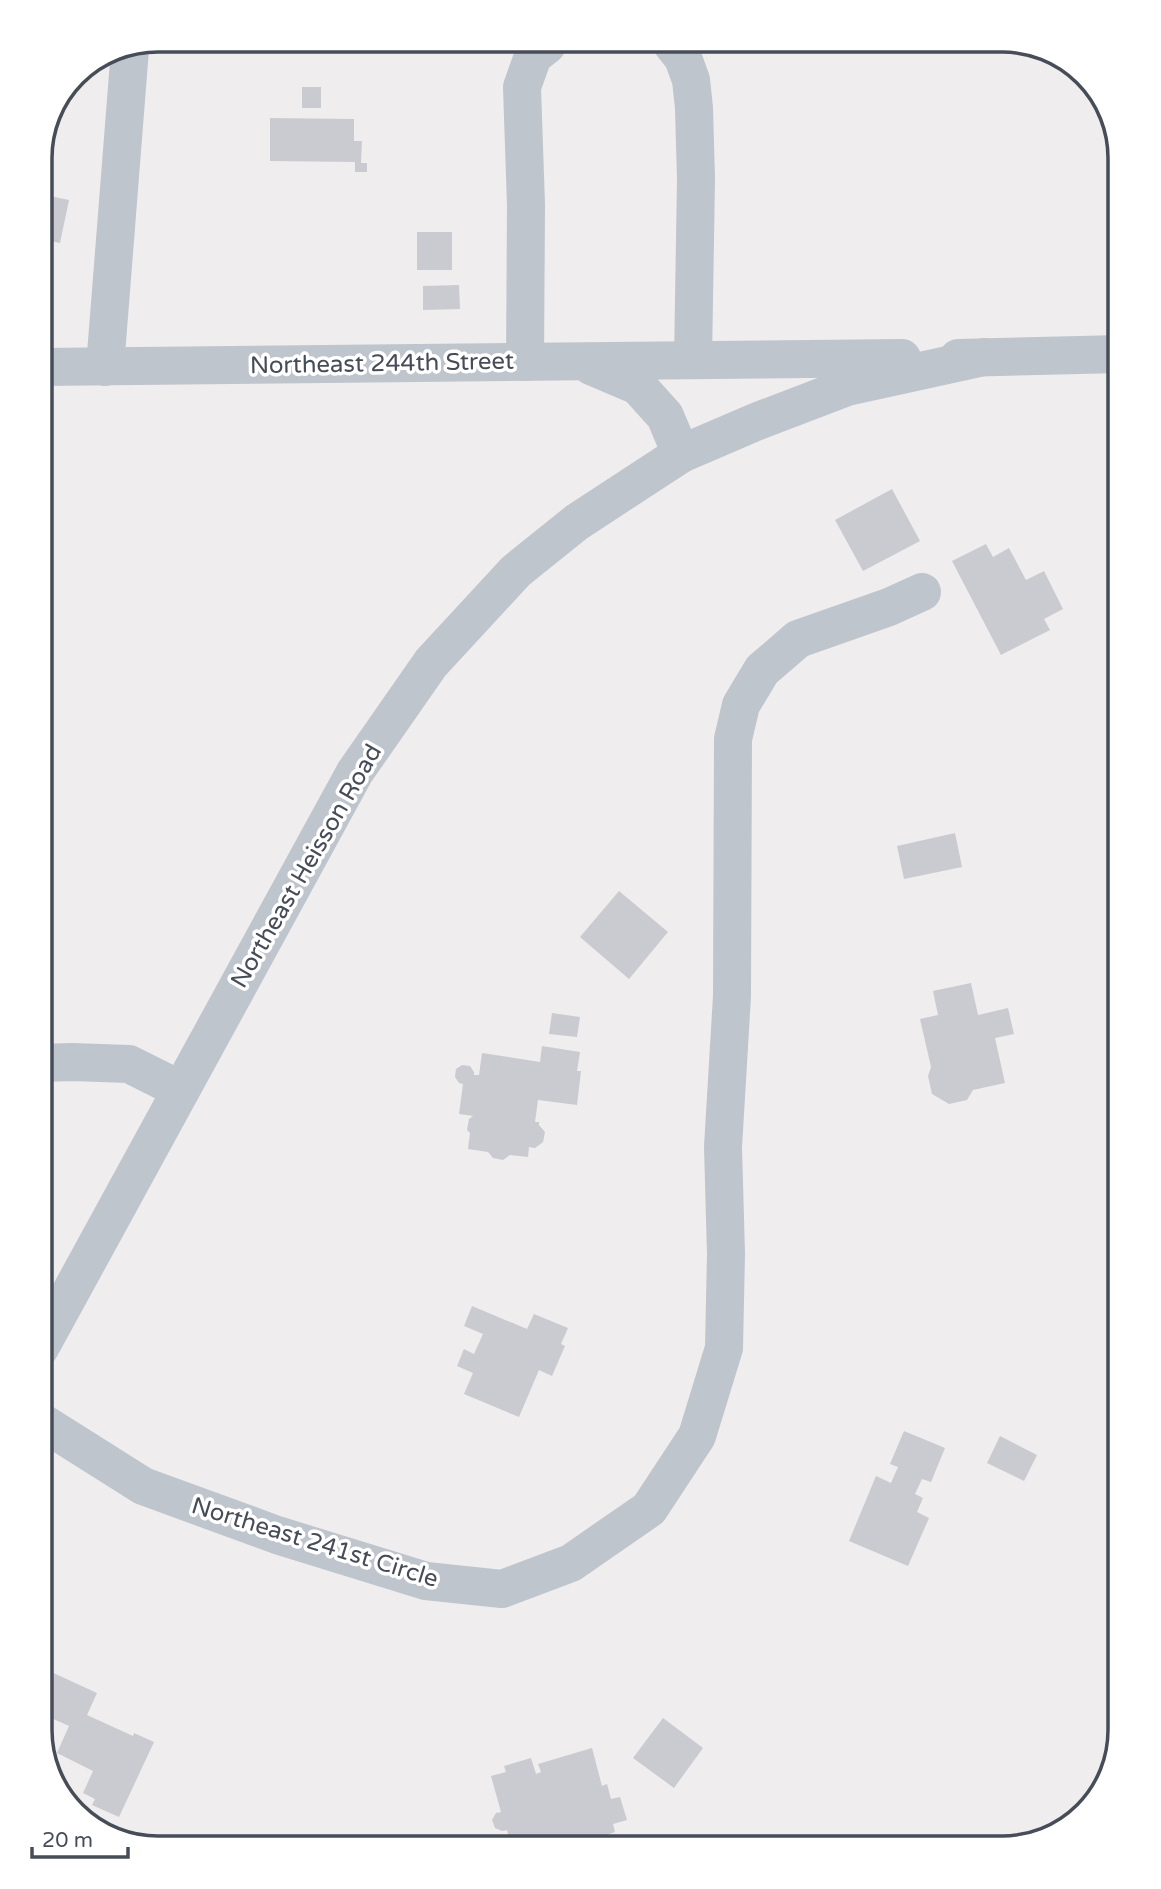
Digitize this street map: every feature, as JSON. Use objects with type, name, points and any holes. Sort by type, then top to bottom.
[{"type":"street","points":[[525,362],[526,205],[522,88],[533,56],[537,53]]},
{"type":"street","points":[[679,53],[691,80],[694,108],[696,179],[693,360]]},
{"type":"street","points":[[104,366],[129,57]]},
{"type":"street","points":[[579,361],[1108,354]]},
{"type":"street","name":"Northeast Heisson Road","points":[[53,1324],[355,772],[431,663],[516,571],[577,522],[681,453],[847,387],[984,358]]},
{"type":"street","name":"Northeast 244th Street","points":[[53,367],[579,361],[638,386],[665,416],[681,453]]},
{"type":"street","name":"Northeast 241st Circle","points":[[53,1429],[143,1486],[277,1535],[426,1581],[502,1589],[572,1563],[649,1508],[696,1436],[724,1348],[726,1254],[723,1147],[732,996],[733,739],[741,705],[762,670],[798,639],[889,607],[922,592]]},
{"type":"street","points":[[53,1063],[129,1064],[181,1090]]},
{"type":"building","points":[[302,87],[321,87],[321,108],[302,108]]},
{"type":"building","points":[[270,118],[354,119],[354,141],[362,141],[361,163],[367,163],[367,172],[355,172],[355,162],[270,161]]},
{"type":"building","points":[[53,197],[69,200],[60,243],[53,242]]},
{"type":"building","points":[[417,232],[452,232],[452,270],[417,270]]},
{"type":"building","points":[[459,285],[460,309],[423,310],[423,286]]},
{"type":"building","points":[[892,489],[920,541],[863,571],[835,520]]},
{"type":"building","points":[[986,544],[993,557],[1009,548],[1026,580],[1044,571],[1063,609],[1044,619],[1050,630],[1001,655],[952,561]]},
{"type":"building","points":[[955,833],[962,867],[904,879],[897,846]]},
{"type":"building","points":[[619,891],[668,932],[629,979],[580,937]]},
{"type":"building","points":[[971,983],[978,1015],[1008,1008],[1014,1034],[995,1038],[1005,1083],[973,1090],[967,1100],[949,1104],[932,1094],[928,1076],[931,1067],[920,1019],[938,1015],[933,991]]},
{"type":"building","points":[[552,1013],[580,1017],[577,1037],[549,1034]]},
{"type":"building","points":[[542,1046],[580,1052],[577,1105],[538,1100],[535,1122],[539,1122],[545,1132],[543,1142],[535,1148],[529,1147],[528,1157],[510,1155],[503,1160],[493,1158],[488,1152],[468,1149],[470,1133],[467,1130],[469,1119],[473,1116],[459,1114],[463,1084],[455,1077],[456,1069],[462,1065],[470,1066],[474,1075],[479,1075],[482,1053],[540,1062]]},
{"type":"building","points":[[472,1306],[527,1329],[534,1314],[568,1328],[561,1344],[565,1346],[552,1376],[539,1370],[519,1417],[464,1394],[473,1373],[457,1366],[464,1349],[474,1354],[483,1334],[464,1326]]},
{"type":"building","points":[[904,1431],[945,1448],[931,1482],[922,1479],[915,1494],[923,1498],[917,1512],[929,1518],[908,1566],[849,1541],[876,1476],[891,1483],[898,1467],[890,1464]]},
{"type":"building","points":[[1000,1436],[1037,1455],[1024,1481],[987,1463]]},
{"type":"building","points":[[53,1673],[97,1693],[87,1715],[133,1736],[134,1733],[154,1742],[119,1817],[92,1805],[95,1799],[83,1793],[93,1771],[57,1753],[69,1726],[53,1719]]},
{"type":"building","points":[[663,1718],[703,1748],[674,1788],[633,1758]]},
{"type":"building","points":[[592,1748],[602,1786],[607,1784],[611,1799],[620,1797],[627,1820],[613,1824],[615,1832],[604,1836],[509,1836],[507,1830],[495,1828],[492,1820],[496,1813],[501,1812],[491,1776],[506,1772],[504,1766],[531,1758],[536,1774],[541,1772],[538,1764]]}]
